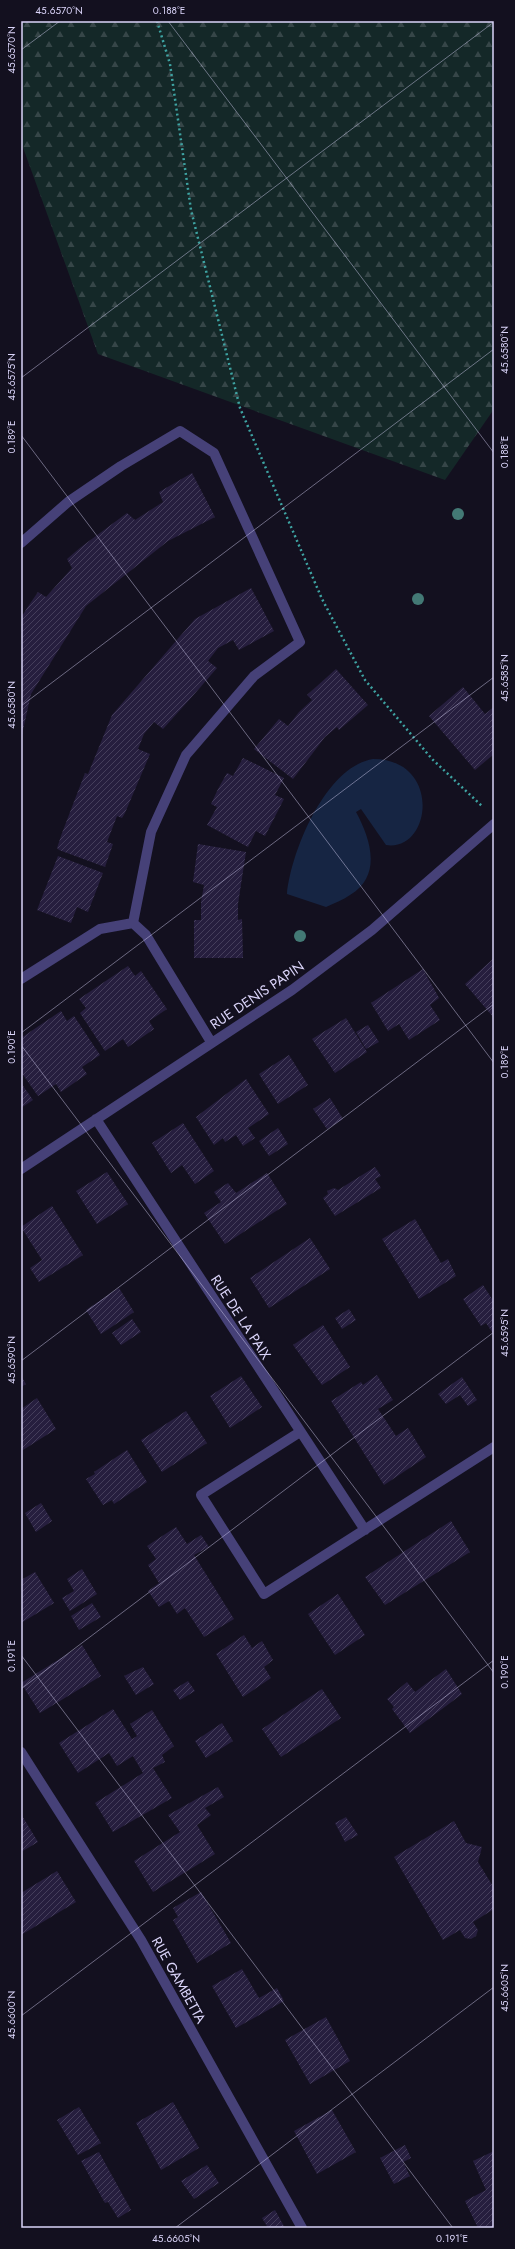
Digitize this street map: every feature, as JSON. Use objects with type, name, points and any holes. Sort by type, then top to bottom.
[{"type":"street","points":[[21,543],[68,502],[121,466],[180,431],[214,453],[300,642],[254,676],[186,755],[151,832],[133,923]]},
{"type":"street","name":"RUE DENIS PAPIN","points":[[21,1169],[211,1042],[292,990],[372,930],[494,824]]},
{"type":"street","points":[[21,979],[100,929],[133,923]]},
{"type":"street","points":[[133,923],[146,936],[211,1042]]},
{"type":"street","name":"RUE DE LA PAIX","points":[[96,1119],[365,1530]]},
{"type":"street","points":[[300,1432],[201,1495],[264,1594],[494,1447]]},
{"type":"street","name":"RUE GAMBETTA","points":[[21,1752],[141,1940],[302,2228]]},
{"type":"path","points":[[157,21],[170,64],[191,210],[240,408],[322,599],[365,680],[432,759],[488,812]]},
{"type":"green space","points":[[21,21],[494,21],[494,409],[445,480],[98,354],[21,142]]},
{"type":"water","points":[[373,759],[395,763],[411,773],[420,788],[423,805],[420,821],[413,835],[401,843],[386,845],[361,809],[356,812],[366,833],[371,856],[367,877],[360,887],[347,897],[326,907],[287,894],[295,856],[303,835],[326,794],[340,778],[356,765]]},
{"type":"building","points":[[192,473],[215,517],[168,541],[86,606],[31,694],[21,739],[21,618],[27,608],[38,592],[46,597],[72,568],[67,559],[81,547],[127,513],[135,520],[163,502],[159,492]]},
{"type":"building","points":[[251,588],[274,631],[239,650],[233,640],[218,648],[208,661],[217,668],[163,729],[154,722],[144,734],[138,749],[150,754],[125,813],[122,818],[117,816],[107,842],[113,844],[105,867],[59,850],[57,848],[62,833],[85,773],[88,774],[112,715],[195,619]]},
{"type":"building","points":[[336,669],[368,705],[339,730],[337,727],[325,737],[293,779],[254,749],[279,719],[288,726],[299,712],[312,700],[307,695]]},
{"type":"building","points":[[463,687],[485,714],[494,707],[494,754],[475,770],[429,716]]},
{"type":"building","points":[[243,758],[284,778],[275,795],[284,799],[265,836],[256,831],[248,847],[207,825],[217,807],[211,804],[218,789],[227,773],[233,776]]},
{"type":"building","points":[[198,844],[246,852],[238,904],[238,920],[242,919],[243,958],[194,958],[194,920],[201,920],[201,902],[204,885],[193,882]]},
{"type":"building","points":[[58,856],[103,873],[88,912],[77,907],[71,923],[37,910]]},
{"type":"building","points":[[494,958],[494,1018],[465,984]]},
{"type":"building","points":[[128,966],[135,976],[141,971],[167,1009],[149,1021],[154,1029],[128,1047],[123,1039],[105,1051],[80,1013],[86,1008],[79,999]]},
{"type":"building","points":[[423,969],[439,998],[430,1005],[440,1020],[409,1040],[399,1024],[388,1031],[371,1003]]},
{"type":"building","points":[[61,1011],[67,1021],[74,1016],[100,1055],[82,1067],[87,1074],[61,1092],[56,1084],[38,1096],[21,1072],[21,1038]]},
{"type":"building","points":[[346,1018],[367,1052],[335,1073],[312,1039]]},
{"type":"building","points":[[368,1025],[379,1042],[366,1049],[356,1032]]},
{"type":"building","points":[[289,1055],[308,1085],[278,1104],[259,1074]]},
{"type":"building","points":[[246,1079],[269,1114],[248,1128],[255,1138],[243,1146],[236,1135],[225,1142],[223,1138],[214,1145],[196,1117]]},
{"type":"building","points":[[21,1083],[33,1100],[21,1108]]},
{"type":"building","points":[[330,1098],[343,1119],[327,1129],[313,1109]]},
{"type":"building","points":[[183,1123],[214,1171],[195,1184],[182,1165],[171,1173],[152,1143]]},
{"type":"building","points":[[278,1128],[288,1144],[269,1156],[259,1141]]},
{"type":"building","points":[[375,1167],[381,1176],[375,1179],[381,1188],[335,1216],[323,1198],[328,1194],[327,1191],[334,1188],[338,1190]]},
{"type":"building","points":[[107,1172],[128,1204],[97,1224],[76,1191]]},
{"type":"building","points":[[267,1173],[287,1204],[225,1244],[204,1213],[221,1202],[214,1192],[228,1183],[236,1193]]},
{"type":"building","points":[[52,1206],[83,1255],[39,1282],[30,1268],[42,1260],[21,1227]]},
{"type":"building","points":[[415,1219],[441,1263],[448,1259],[456,1276],[419,1299],[382,1239]]},
{"type":"building","points":[[310,1238],[330,1269],[269,1308],[250,1278]]},
{"type":"building","points":[[483,1285],[494,1302],[494,1335],[486,1323],[481,1326],[463,1299]]},
{"type":"building","points":[[119,1288],[134,1312],[101,1334],[86,1310]]},
{"type":"building","points":[[349,1309],[356,1320],[342,1329],[335,1318]]},
{"type":"building","points":[[132,1319],[141,1332],[121,1345],[112,1333]]},
{"type":"building","points":[[323,1325],[350,1367],[322,1385],[293,1345]]},
{"type":"building","points":[[377,1375],[393,1400],[378,1409],[396,1436],[408,1428],[426,1457],[384,1485],[331,1401],[361,1382],[363,1385]]},
{"type":"building","points":[[21,1376],[26,1384],[21,1387]]},
{"type":"building","points":[[241,1376],[262,1407],[230,1428],[210,1396]]},
{"type":"building","points":[[462,1377],[477,1400],[468,1406],[460,1395],[446,1404],[438,1394]]},
{"type":"building","points":[[37,1398],[56,1429],[23,1450],[21,1446],[21,1409]]},
{"type":"building","points":[[186,1411],[207,1443],[162,1472],[141,1440]]},
{"type":"building","points":[[127,1450],[147,1482],[114,1504],[112,1500],[103,1505],[86,1479]]},
{"type":"building","points":[[41,1503],[52,1521],[36,1532],[25,1513]]},
{"type":"building","points":[[451,1521],[470,1552],[385,1605],[365,1577]]},
{"type":"building","points":[[176,1527],[187,1544],[201,1535],[209,1547],[194,1555],[234,1619],[204,1637],[185,1608],[177,1614],[169,1601],[159,1607],[148,1591],[159,1583],[148,1565],[156,1559],[147,1546]]},
{"type":"building","points":[[82,1569],[97,1594],[70,1611],[62,1598],[74,1591],[67,1579]]},
{"type":"building","points":[[35,1572],[54,1603],[21,1623],[21,1580]]},
{"type":"building","points":[[338,1594],[365,1635],[335,1655],[308,1614]]},
{"type":"building","points":[[92,1603],[101,1617],[79,1630],[71,1616]]},
{"type":"building","points":[[244,1635],[252,1648],[262,1641],[273,1660],[264,1667],[271,1678],[243,1697],[216,1654]]},
{"type":"building","points":[[82,1645],[101,1676],[40,1713],[21,1683]]},
{"type":"building","points":[[143,1667],[154,1684],[136,1695],[124,1676]]},
{"type":"building","points":[[446,1669],[462,1694],[410,1733],[392,1709],[394,1707],[387,1699],[407,1682],[415,1692]]},
{"type":"building","points":[[188,1681],[195,1691],[180,1700],[173,1690]]},
{"type":"building","points":[[322,1689],[341,1718],[281,1757],[262,1729]]},
{"type":"building","points":[[113,1709],[132,1739],[137,1736],[130,1724],[152,1710],[174,1746],[162,1755],[165,1762],[153,1768],[172,1798],[113,1832],[95,1803],[143,1773],[133,1756],[117,1766],[109,1753],[78,1773],[59,1743]]},
{"type":"building","points":[[222,1723],[233,1741],[206,1758],[195,1741]]},
{"type":"building","points":[[218,1787],[224,1797],[205,1808],[211,1815],[197,1825],[215,1854],[153,1892],[134,1861],[180,1832],[168,1815]]},
{"type":"building","points":[[21,1814],[38,1842],[21,1852]]},
{"type":"building","points":[[346,1817],[358,1835],[345,1842],[335,1823]]},
{"type":"building","points":[[454,1821],[466,1843],[482,1847],[478,1862],[494,1888],[494,1909],[473,1922],[478,1930],[476,1936],[471,1939],[465,1938],[460,1930],[443,1940],[394,1857]]},
{"type":"building","points":[[57,1871],[76,1902],[21,1935],[21,1893]]},
{"type":"building","points":[[201,1892],[231,1943],[197,1963],[173,1920],[178,1917],[173,1908]]},
{"type":"building","points":[[242,1969],[259,1998],[277,1988],[284,2001],[236,2028],[212,1986]]},
{"type":"building","points":[[326,2017],[350,2061],[310,2084],[285,2040]]},
{"type":"building","points":[[173,2102],[199,2148],[161,2170],[136,2123]]},
{"type":"building","points":[[79,2107],[101,2143],[78,2155],[57,2120]]},
{"type":"building","points":[[332,2110],[356,2152],[317,2174],[294,2131]]},
{"type":"building","points":[[405,2145],[411,2158],[403,2162],[410,2176],[394,2184],[380,2158]]},
{"type":"building","points":[[494,2151],[494,2228],[478,2228],[465,2201],[486,2190],[473,2161]]},
{"type":"building","points":[[99,2152],[131,2210],[118,2218],[108,2202],[105,2203],[81,2161]]},
{"type":"building","points":[[207,2165],[219,2183],[194,2199],[181,2181]]},
{"type":"building","points":[[275,2210],[285,2228],[268,2228],[262,2218]]}]
